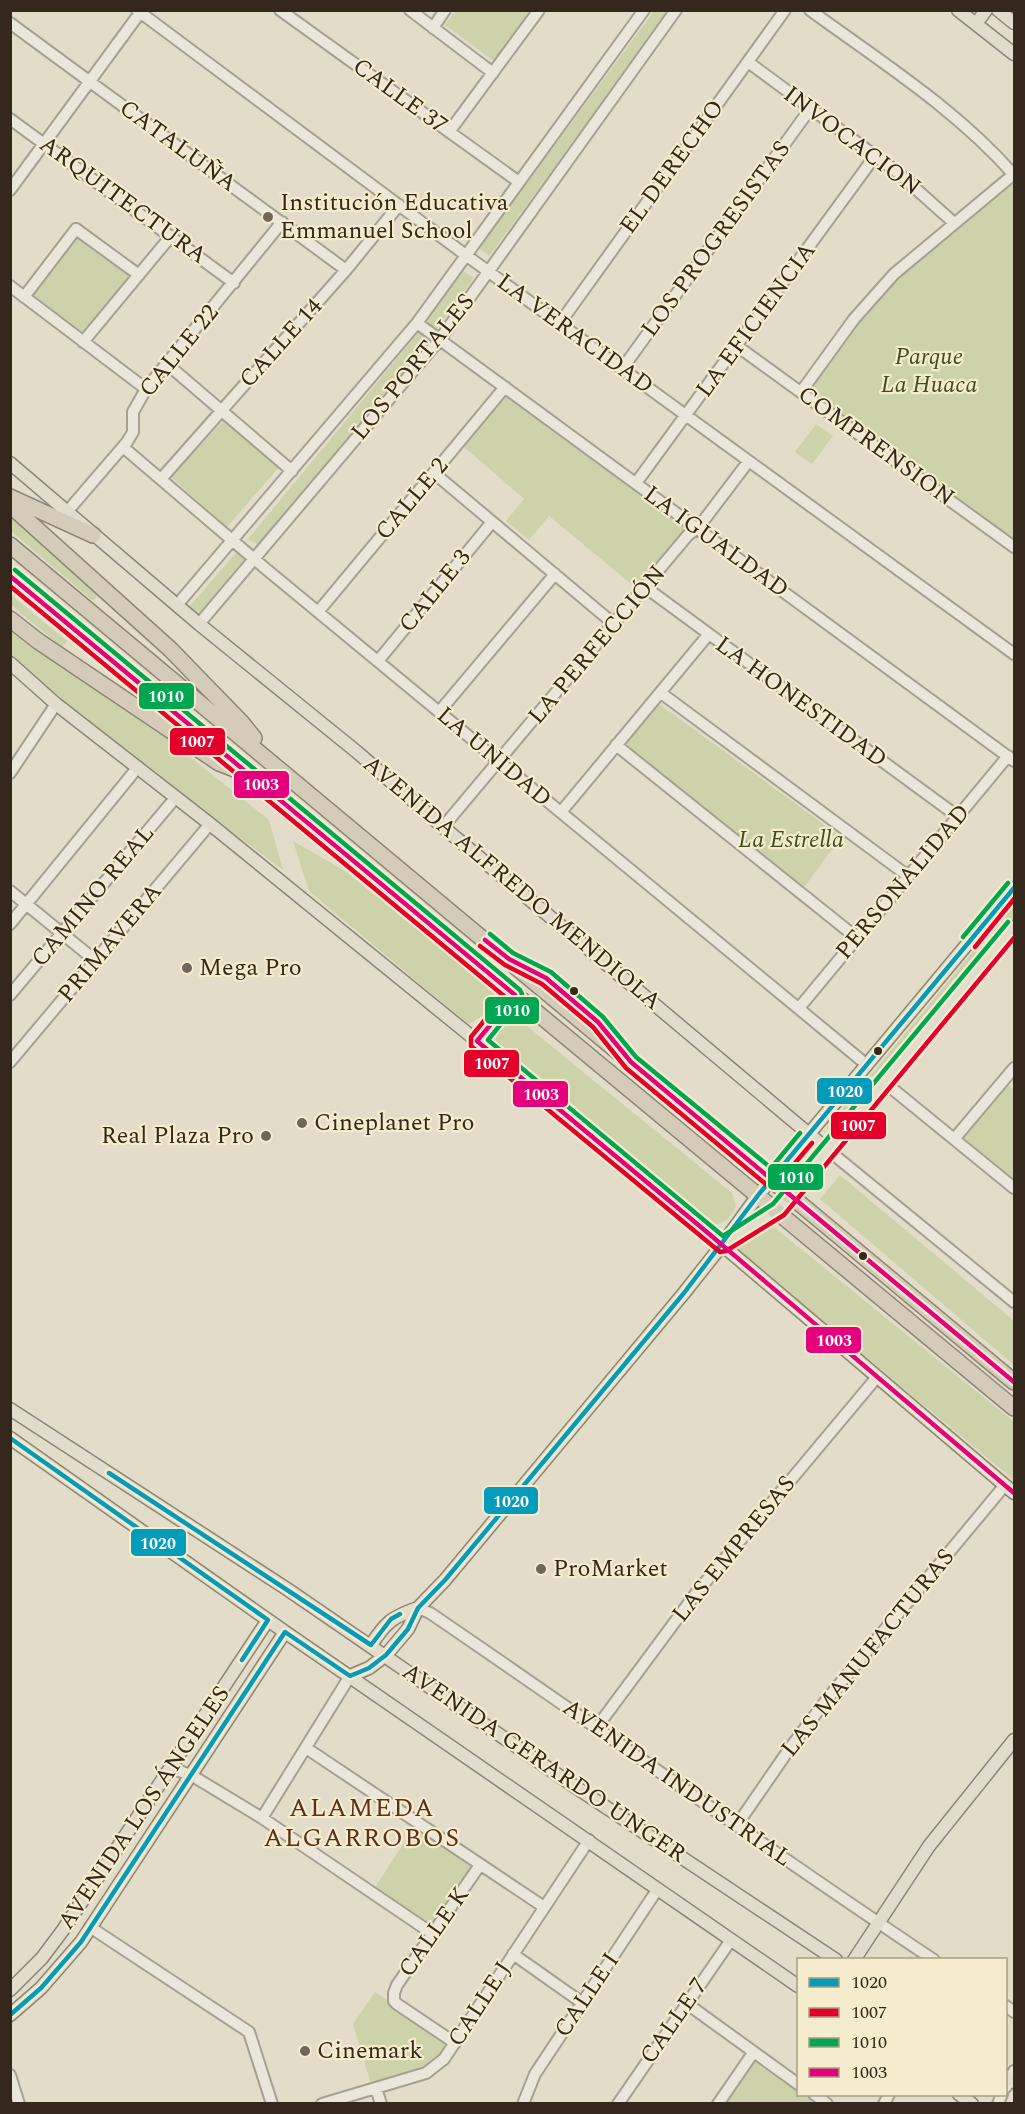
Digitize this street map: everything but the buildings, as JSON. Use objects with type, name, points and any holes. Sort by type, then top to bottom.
[{"type":"highway","points":[[10,497],[93,535]]},
{"type":"highway","points":[[10,505],[170,650],[241,722],[275,764]]},
{"type":"highway","points":[[10,545],[1014,1382]]},
{"type":"highway","points":[[10,576],[759,1194],[1014,1408]]},
{"type":"highway","points":[[10,619],[38,641],[219,763],[251,775]]},
{"type":"highway","points":[[477,1041],[515,995]]},
{"type":"main road","points":[[958,10],[1014,54]]},
{"type":"main road","points":[[976,24],[986,10]]},
{"type":"main road","points":[[998,10],[1014,23]]},
{"type":"main road","name":"AVENIDA ALFREDO MENDIOLA","points":[[10,463],[66,513],[357,752],[828,1150]]},
{"type":"main road","points":[[10,663],[56,704],[210,824],[477,1041],[1010,1489]]},
{"type":"main road","points":[[350,1676],[369,1668],[388,1653],[408,1629],[418,1608],[445,1580],[722,1245],[759,1194],[1014,888]]},
{"type":"main road","points":[[722,1245],[778,1210],[1014,927]]},
{"type":"main road","name":"AVENIDA GERARDO UNGER","points":[[10,1409],[371,1645],[388,1653],[574,1786],[834,1958]]},
{"type":"main road","name":"AVENIDA GERARDO UNGER","points":[[10,1438],[285,1632],[797,1985]]},
{"type":"main road","points":[[371,1645],[396,1615],[418,1608]]},
{"type":"main road","name":"AVENIDA LOS ÁNGELES","points":[[10,1990],[42,1958],[63,1930],[268,1620]]},
{"type":"main road","name":"AVENIDA LOS ÁNGELES","points":[[10,2015],[41,1988],[81,1942],[285,1632]]},
{"type":"main road","points":[[228,1681],[245,1692]]},
{"type":"main road","points":[[855,1958],[928,1846],[1014,1740]]},
{"type":"main road","points":[[63,1930],[81,1942]]},
{"type":"street","name":"CALLE 37","points":[[280,10],[519,182]]},
{"type":"street","points":[[410,10],[493,73]]},
{"type":"street","points":[[433,28],[445,10]]},
{"type":"street","points":[[449,132],[539,10]]},
{"type":"street","name":"LOS PORTALES","points":[[177,605],[417,323],[644,10]]},
{"type":"street","name":"LOS PORTALES","points":[[199,624],[440,339],[676,10]]},
{"type":"street","name":"EL DERECHO","points":[[560,323],[784,10]]},
{"type":"street","points":[[801,392],[894,274],[1014,174],[985,144],[944,108],[810,10]]},
{"type":"street","points":[[10,190],[140,11]]},
{"type":"street","name":"LA VERACIDAD","points":[[140,11],[467,256],[1014,654]]},
{"type":"street","name":"CATALUÑA","points":[[10,23],[346,270]]},
{"type":"street","name":"INVOCACION","points":[[748,62],[897,172],[954,223]]},
{"type":"street","name":"LOS PROGRESISTAS","points":[[622,369],[810,109]]},
{"type":"street","name":"ARQUITECTURA","points":[[10,118],[234,283]]},
{"type":"street","name":"LA EFICIENCIA","points":[[636,483],[875,156]]},
{"type":"street","name":"CALLE 14","points":[[161,479],[346,270],[399,205]]},
{"type":"street","name":"CALLE 22","points":[[66,513],[123,447],[133,432],[133,412],[146,389],[282,222]]},
{"type":"street","points":[[24,297],[76,229],[139,275]]},
{"type":"street","points":[[83,342],[171,236]]},
{"type":"street","points":[[10,286],[146,389]]},
{"type":"street","name":"LA IGUALDAD","points":[[417,323],[1011,758]]},
{"type":"street","name":"COMPRENSION","points":[[737,346],[1014,547]]},
{"type":"street","points":[[167,364],[292,471]]},
{"type":"street","name":"CALLE 2","points":[[318,612],[505,387]]},
{"type":"street","name":"LA UNIDAD","points":[[123,447],[318,612],[867,1065]]},
{"type":"street","name":"LA PERFECCIÓN","points":[[443,827],[500,762],[688,535],[698,528],[748,462]]},
{"type":"street","points":[[434,473],[614,624]]},
{"type":"street","name":"CALLE 3","points":[[378,661],[492,522]]},
{"type":"street","points":[[440,712],[555,574]]},
{"type":"street","name":"LA HONESTIDAD","points":[[645,587],[957,816]]},
{"type":"street","points":[[561,812],[708,635]]},
{"type":"street","points":[[661,693],[908,876]]},
{"type":"street","points":[[10,773],[56,704]]},
{"type":"street","points":[[616,745],[857,938]]},
{"type":"street","name":"PERSONALIDAD","points":[[799,1008],[957,816],[1011,758]]},
{"type":"street","points":[[10,924],[138,767]]},
{"type":"street","name":"CAMINO REAL","points":[[10,995],[176,797]]},
{"type":"street","name":"PRIMAVERA","points":[[10,1062],[210,824]]},
{"type":"street","points":[[10,891],[96,961]]},
{"type":"street","points":[[955,1138],[1014,1068]]},
{"type":"street","points":[[1005,1079],[1014,1086]]},
{"type":"street","points":[[884,1082],[1014,1188]]},
{"type":"street","name":"AVENIDA ALFREDO MENDIOLA","points":[[828,1150],[1014,1302]]},
{"type":"street","name":"LAS EMPRESAS","points":[[597,1727],[697,1592],[877,1377]]},
{"type":"street","name":"LAS MANUFACTURAS","points":[[737,1825],[828,1698],[1010,1489]]},
{"type":"street","name":"AVENIDA INDUSTRIAL","points":[[418,1608],[430,1613],[932,1958]]},
{"type":"street","points":[[262,1818],[350,1676]]},
{"type":"street","points":[[306,1748],[544,1907]]},
{"type":"street","points":[[170,1768],[191,1775],[262,1818],[434,1934]]},
{"type":"street","name":"CALLE J","points":[[322,2103],[426,2073],[444,2060],[589,1840]]},
{"type":"street","name":"CALLE K","points":[[454,2043],[397,2004],[393,1997],[397,1985],[480,1865]]},
{"type":"street","name":"CALLE I","points":[[523,2103],[535,2074],[657,1890]]},
{"type":"street","points":[[90,1927],[249,2032],[272,2103]]},
{"type":"street","name":"CALLE 7","points":[[618,2103],[731,1940]]},
{"type":"street","points":[[513,1954],[581,2002]]},
{"type":"street","points":[[686,2003],[797,2083]]},
{"type":"street","points":[[718,2103],[753,2053]]},
{"type":"street","points":[[515,2103],[535,2074]]},
{"type":"street","points":[[10,2075],[17,2101]]},
{"type":"street","points":[[376,2088],[381,2103]]},
{"type":"green space","points":[[455,11],[533,11],[495,62],[445,25]]},
{"type":"green space","points":[[654,11],[669,11],[489,256],[479,248]]},
{"type":"green space","name":"Parque La Huaca","points":[[1013,183],[1014,542],[809,391],[873,304],[926,253]]},
{"type":"green space","points":[[77,232],[135,276],[83,338],[28,296]]},
{"type":"green space","points":[[463,271],[474,278],[436,329],[424,322]]},
{"type":"green space","points":[[423,331],[431,336],[431,340],[260,546],[248,539],[419,332]]},
{"type":"green space","points":[[505,395],[689,526],[636,588],[549,516],[529,540],[506,521],[524,499],[463,446]]},
{"type":"green space","points":[[224,420],[280,466],[227,527],[171,477]]},
{"type":"green space","points":[[816,424],[833,436],[812,464],[795,452]]},
{"type":"green space","points":[[10,516],[98,595],[93,601],[11,531]]},
{"type":"green space","points":[[236,553],[245,562],[199,616],[188,608]]},
{"type":"green space","points":[[10,595],[67,641],[62,647],[11,605]]},
{"type":"green space","points":[[11,631],[160,733],[269,820],[283,870],[122,749],[11,657]]},
{"type":"green space","name":"La Estrella","points":[[658,703],[841,837],[802,890],[623,744]]},
{"type":"green space","points":[[293,841],[345,871],[502,998],[489,1012],[468,1024],[309,891]]},
{"type":"green space","points":[[1014,902],[1014,918],[834,1134],[827,1128]]},
{"type":"green space","points":[[512,1014],[732,1193],[736,1206],[729,1218],[719,1224],[709,1225],[487,1040]]},
{"type":"green space","points":[[1006,1083],[1014,1090],[1014,1182],[960,1137]]},
{"type":"green space","points":[[840,1175],[1014,1321],[1014,1365],[820,1199]]},
{"type":"green space","points":[[769,1223],[1014,1422],[1014,1480],[737,1250]]},
{"type":"green space","points":[[415,1826],[474,1865],[432,1928],[374,1889]]},
{"type":"green space","points":[[375,1992],[450,2044],[434,2065],[372,2087],[353,2024]]},
{"type":"green space","points":[[754,2058],[797,2087],[797,2096],[809,2096],[814,2099],[811,2103],[723,2104]]},
{"type":"transit line","name":"1010","points":[[15,570],[520,990],[521,999],[488,1040],[723,1236],[773,1204],[1008,922]]},
{"type":"transit line","name":"1003","points":[[10,576],[515,995],[477,1041],[708,1233],[1014,1493]]},
{"type":"transit line","name":"1007","points":[[10,586],[504,996],[471,1037],[471,1046],[720,1252],[726,1251],[784,1215],[1014,938]]},
{"type":"transit line","name":"1010","points":[[963,937],[1008,883]]},
{"type":"transit line","name":"1020","points":[[10,2015],[41,1988],[81,1942],[285,1632],[350,1676],[369,1668],[386,1655],[408,1629],[418,1608],[445,1580],[684,1293],[759,1194],[1014,888]]},
{"type":"transit line","name":"1007","points":[[975,947],[1014,899]]},
{"type":"transit line","name":"1010","points":[[490,934],[513,953],[551,972],[603,1017],[636,1057],[771,1168],[800,1133]]},
{"type":"transit line","name":"1003","points":[[485,940],[509,959],[546,978],[598,1022],[631,1062],[1014,1382]]},
{"type":"transit line","name":"1007","points":[[480,946],[505,965],[542,984],[593,1027],[626,1068],[768,1186],[777,1184],[812,1143]]},
{"type":"transit line","name":"1020","points":[[10,1438],[268,1620],[242,1660]]},
{"type":"transit line","name":"1020","points":[[109,1473],[371,1645],[391,1619],[400,1614]]},
{"type":"place","name":"Institución Educativa Emmanuel School","points":[[268,217]]},
{"type":"place","name":"Mega Pro","points":[[187,968]]},
{"type":"place","name":"Cineplanet Pro","points":[[302,1123]]},
{"type":"place","name":"Real Plaza Pro","points":[[266,1136]]},
{"type":"place","name":"ProMarket","points":[[541,1569]]},
{"type":"place","name":"Cinemark","points":[[305,2051]]},
{"type":"district","name":"ALAMEDA ALGARROBOS","points":[[362,1822]]}]
